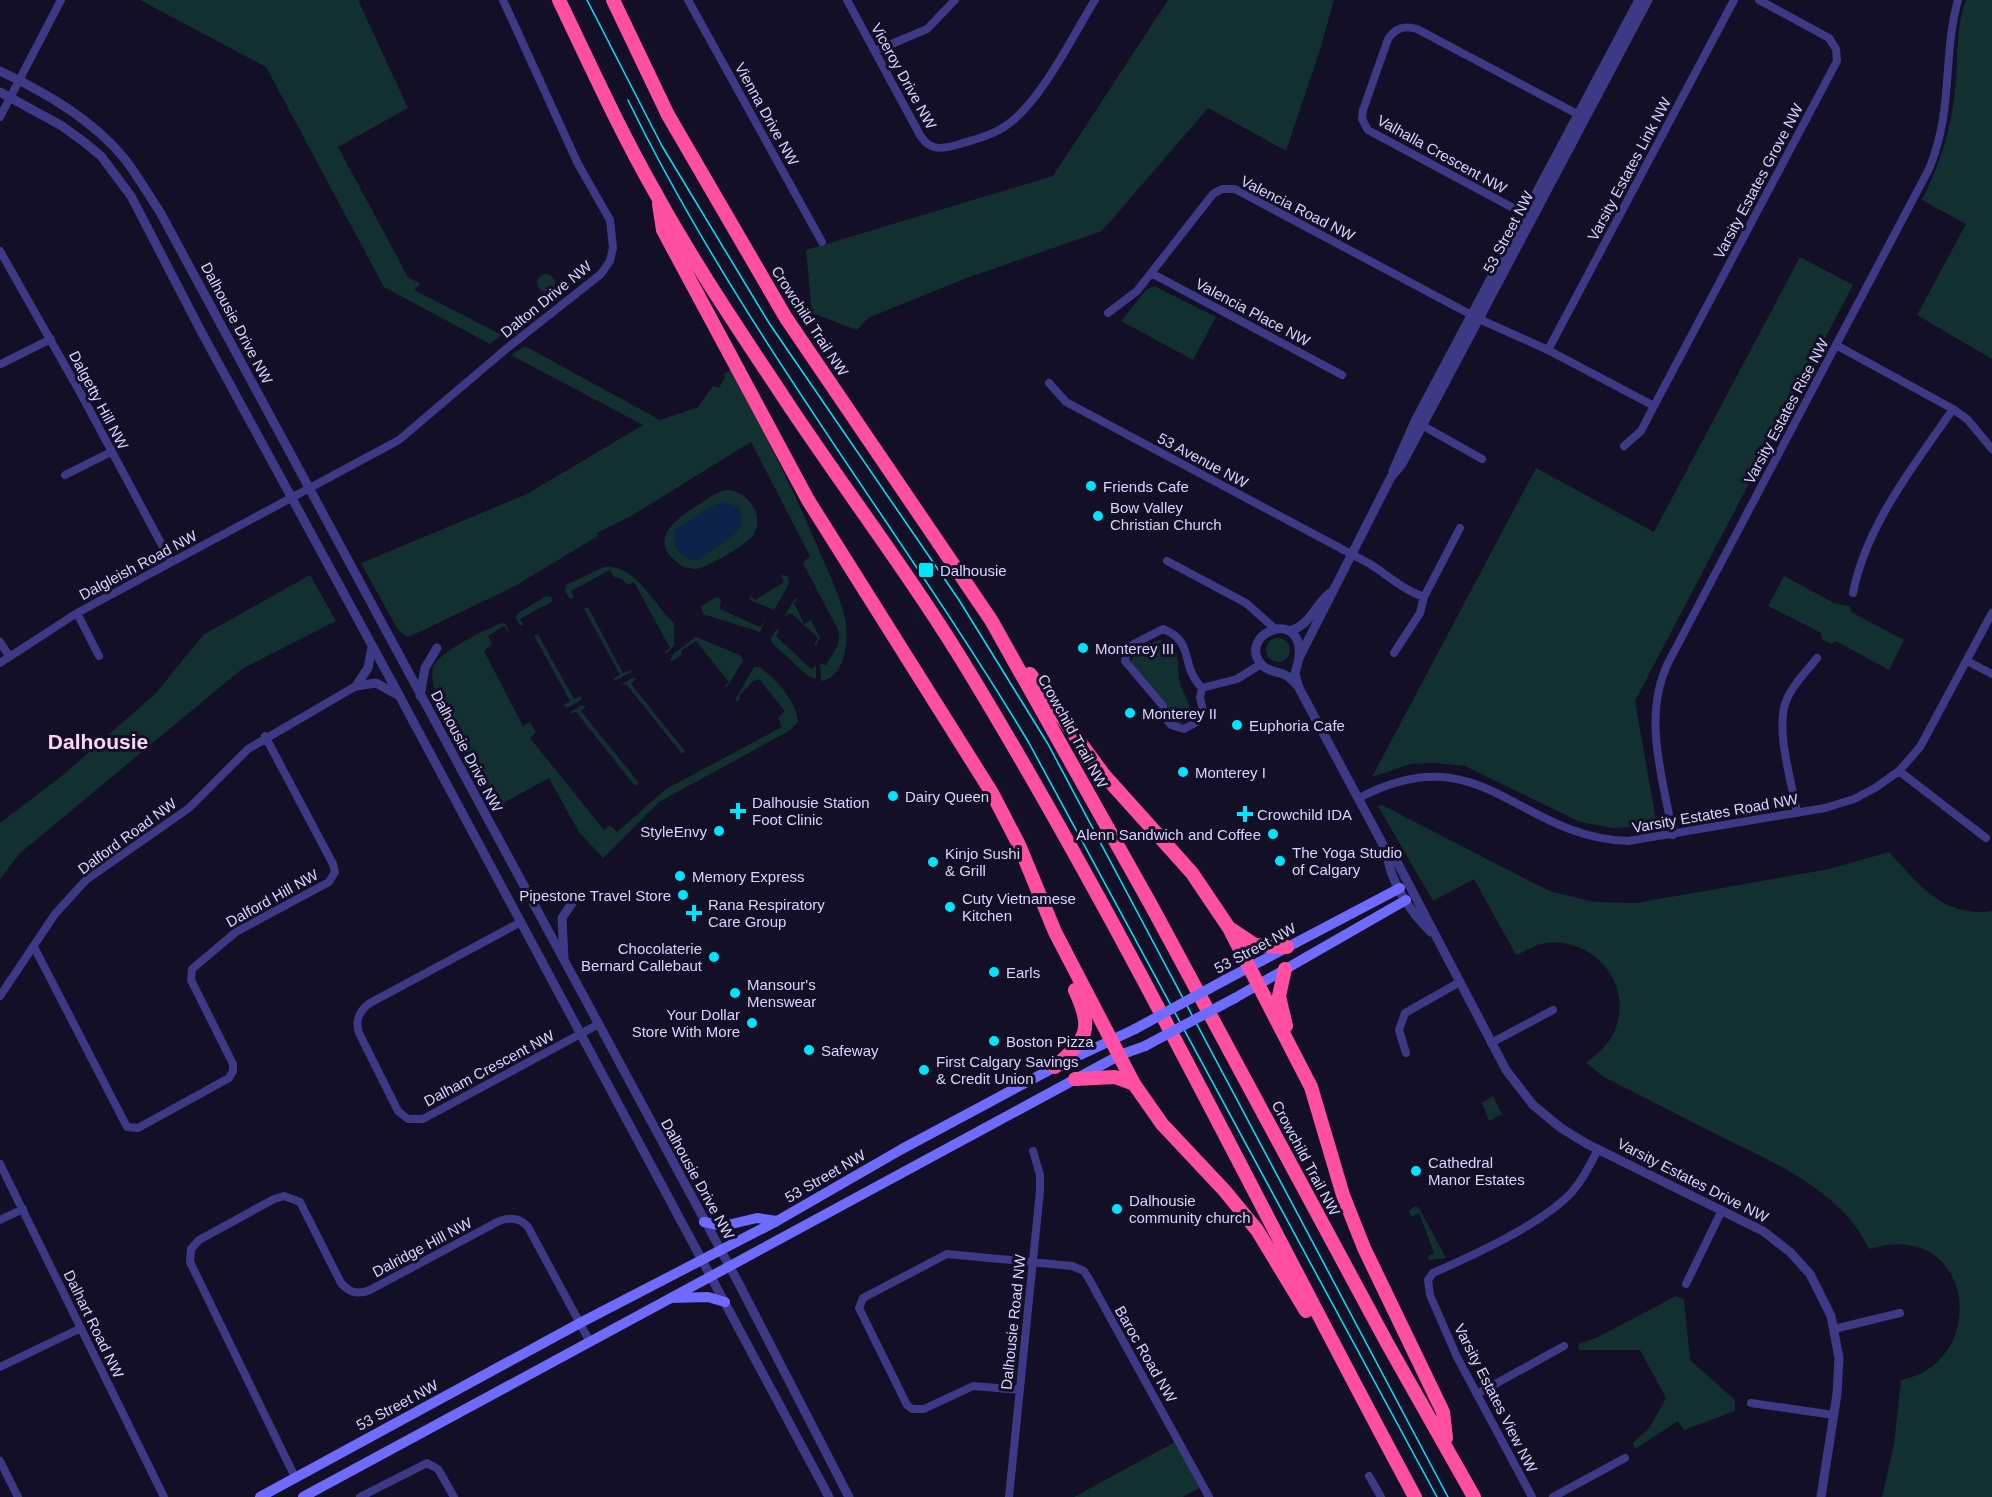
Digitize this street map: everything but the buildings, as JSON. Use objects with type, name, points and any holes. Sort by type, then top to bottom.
[{"type":"highway","points":[[559,0],[626,140],[659,200],[790,407],[965,665],[1024,764],[1178,1045],[1340,1359],[1415,1497]]},
{"type":"highway","name":"Crowchild Trail NW","points":[[613,0],[668,115],[786,318],[991,620],[1151,905],[1387,1343],[1474,1497]]},
{"type":"highway","points":[[659,200],[663,230],[808,500],[984,778],[1019,845],[1055,932],[1134,1084],[1162,1124],[1224,1190],[1257,1230],[1323,1340],[1340,1359]]},
{"type":"highway","points":[[991,620],[1104,775],[1192,873],[1229,928],[1311,1087],[1344,1195],[1364,1248],[1443,1413],[1447,1446]]},
{"type":"highway","points":[[1229,928],[1255,945],[1287,947]]},
{"type":"highway","points":[[1055,932],[1057,948],[1083,1008],[1087,1026],[1081,1043],[1055,1067]]},
{"type":"highway","points":[[1285,1034],[1279,996],[1286,969]]},
{"type":"highway","points":[[1075,1079],[1115,1077],[1134,1084]]},
{"type":"main road","name":"53 Street NW","points":[[260,1497],[580,1323],[777,1221],[902,1149],[1055,1067],[1135,1029],[1404,886]]},
{"type":"main road","points":[[303,1497],[1075,1079],[1120,1055],[1145,1046],[1234,998],[1410,898]]},
{"type":"main road","points":[[704,1222],[723,1226],[757,1218],[777,1221]]},
{"type":"main road","points":[[671,1298],[708,1297],[725,1302]]},
{"type":"street","points":[[0,117],[61,0]]},
{"type":"street","name":"Dalton Drive NW","points":[[292,499],[384,449],[411,431],[506,349],[586,287],[601,274],[610,261],[614,235],[610,220],[578,164],[503,0]]},
{"type":"street","name":"Vienna Drive NW","points":[[688,0],[822,242]]},
{"type":"street","name":"Viceroy Drive NW","points":[[847,0],[923,141],[932,147],[944,148],[994,132],[1019,115],[1037,93],[1095,0]]},
{"type":"street","points":[[875,51],[927,29],[955,0]]},
{"type":"street","name":"53 Street NW","points":[[1582,116],[1639,0]]},
{"type":"street","name":"53 Street NW","points":[[1299,658],[1315,630],[1330,593],[1350,554],[1391,477],[1402,464],[1419,423],[1528,217],[1648,0]]},
{"type":"street","name":"Varsity Estates Link NW","points":[[1548,350],[1734,0]]},
{"type":"street","name":"Varsity Estates Grove NW","points":[[1623,446],[1641,431],[1837,61],[1836,49],[1829,38],[1759,0]]},
{"type":"street","name":"Varsity Estates Rise NW","points":[[1673,835],[1654,724],[1660,682],[1935,156],[1946,112],[1951,36],[1958,0]]},
{"type":"street","name":"Valhalla Crescent NW","points":[[1528,217],[1368,130],[1362,119],[1363,110],[1388,39],[1394,31],[1404,27],[1417,29],[1582,116]]},
{"type":"street","name":"Dalhousie Drive NW","points":[[0,70],[81,117],[123,156],[138,177],[193,272],[729,1267],[849,1497]]},
{"type":"street","points":[[0,92],[77,136],[101,156],[115,172],[130,196],[829,1497]]},
{"type":"street","name":"Valencia Road NW","points":[[1108,313],[1137,291],[1213,194],[1229,188],[1475,317]]},
{"type":"street","name":"Dalgetty Hill NW","points":[[0,251],[51,339],[171,562]]},
{"type":"street","name":"Valencia Place NW","points":[[1151,273],[1342,375]]},
{"type":"street","points":[[1475,317],[1548,350],[1654,406]]},
{"type":"street","points":[[1,364],[51,339]]},
{"type":"street","points":[[1836,345],[1953,408],[1967,419],[1992,449]]},
{"type":"street","name":"53 Avenue NW","points":[[1049,383],[1066,402],[1350,554],[1392,577],[1409,591],[1424,597]]},
{"type":"street","points":[[1854,593],[1862,558],[1884,515],[1953,408]]},
{"type":"street","points":[[1419,423],[1482,459]]},
{"type":"street","points":[[65,475],[111,452]]},
{"type":"street","name":"Dalgleish Road NW","points":[[0,663],[77,613],[292,499]]},
{"type":"street","points":[[1394,653],[1420,613],[1424,597],[1460,528]]},
{"type":"street","points":[[1167,561],[1246,603],[1274,628],[1289,631],[1298,641],[1299,658]]},
{"type":"street","name":"53 Street NW","points":[[1289,631],[1306,624],[1320,601],[1330,593]]},
{"type":"street","points":[[77,613],[99,656]]},
{"type":"street","name":"Varsity Estates Road NW","points":[[1359,798],[1399,781],[1420,777],[1447,777],[1480,784],[1563,828],[1587,836],[1628,841],[1797,813],[1854,800],[1899,771],[1923,741],[1992,613]]},
{"type":"street","points":[[1202,688],[1237,679],[1261,664],[1256,649],[1261,636],[1262,617]]},
{"type":"street","points":[[1261,636],[1274,628]]},
{"type":"street","points":[[1163,629],[1177,636],[1184,643],[1193,678],[1202,688],[1200,697],[1203,711],[1195,723],[1184,729],[1171,725],[1164,717],[1163,706],[1125,661],[1128,647],[1163,629]]},
{"type":"street","points":[[0,642],[9,656]]},
{"type":"street","points":[[356,686],[368,668],[372,646]]},
{"type":"street","points":[[420,696],[425,668],[437,648]]},
{"type":"street","name":"Varsity Estates Drive NW","points":[[1299,658],[1295,674],[1299,688],[1359,798],[1386,852],[1387,861],[1404,886],[1418,920],[1431,932],[1491,1043],[1515,1083],[1533,1105],[1561,1128],[1598,1149],[1763,1231],[1801,1263],[1820,1290],[1834,1329],[1839,1372],[1821,1497]]},
{"type":"street","points":[[1797,813],[1782,729],[1783,714],[1791,692],[1817,658]]},
{"type":"street","points":[[1967,661],[1992,674]]},
{"type":"street","name":"Varsity Estates Drive NW","points":[[1261,664],[1287,676],[1299,688]]},
{"type":"street","points":[[356,686],[376,684],[399,695]]},
{"type":"street","name":"Dalford Road NW","points":[[0,996],[55,914],[86,880],[189,808],[229,765],[265,736],[356,686]]},
{"type":"street","name":"Dalford Hill NW","points":[[34,947],[127,1127],[138,1128],[229,1078],[233,1071],[232,1064],[191,980],[192,969],[236,932],[329,882],[335,872],[333,864],[265,736]]},
{"type":"street","points":[[1899,771],[1986,838]]},
{"type":"street","points":[[565,964],[562,918],[574,900]]},
{"type":"street","name":"Dalham Crescent NW","points":[[521,922],[370,1003],[360,1013],[357,1026],[359,1033],[398,1111],[408,1119],[423,1119],[597,1025]]},
{"type":"street","points":[[1406,1053],[1399,1030],[1405,1013],[1458,983]]},
{"type":"street","points":[[1491,1043],[1553,1010]]},
{"type":"street","name":"Varsity Estates View NW","points":[[1532,1497],[1456,1357],[1430,1295],[1428,1284],[1431,1276],[1549,1212],[1573,1191],[1598,1149]]},
{"type":"street","name":"Dalhousie Road NW","points":[[1009,1497],[1040,1180],[1033,1151]]},
{"type":"street","name":"Dalhart Road NW","points":[[0,1164],[164,1497]]},
{"type":"street","name":"Dalridge Hill NW","points":[[295,1477],[190,1262],[191,1249],[199,1240],[279,1197],[295,1199],[302,1205],[341,1283],[349,1290],[358,1293],[370,1290],[499,1221],[515,1219],[528,1227],[590,1342]]},
{"type":"street","points":[[0,1220],[22,1209]]},
{"type":"street","points":[[1686,1284],[1722,1210]]},
{"type":"street","points":[[1020,1390],[973,1386],[924,1409],[912,1409],[907,1405],[859,1304],[867,1294],[947,1254],[1033,1262]]},
{"type":"street","name":"Baroc Road NW","points":[[1033,1262],[1072,1266],[1084,1271],[1209,1497]]},
{"type":"street","points":[[1834,1329],[1900,1313]]},
{"type":"street","points":[[0,1367],[81,1328]]},
{"type":"street","points":[[1477,1394],[1564,1346]]},
{"type":"street","points":[[1751,1403],[1834,1415]]},
{"type":"street","points":[[1552,1497],[1624,1458]]},
{"type":"street","points":[[0,1461],[18,1497]]},
{"type":"street","points":[[360,1497],[426,1463],[438,1469],[454,1497]]},
{"type":"street","points":[[1369,1476],[1381,1497]]},
{"type":"green space","points":[[140,0],[358,0],[408,108],[338,147],[408,277],[421,284],[414,290],[502,335],[490,344],[384,287],[266,67]]},
{"type":"green space","points":[[1168,0],[1334,0],[1286,151],[1208,108],[1102,231],[964,279],[868,318],[857,330],[812,313],[806,250],[1053,176]]},
{"type":"green space","points":[[1966,0],[1992,0],[1992,359],[1917,315],[1966,224],[1922,200],[1941,156],[1949,126],[1959,29]]},
{"type":"green space","points":[[1800,257],[1853,285],[1635,701],[1656,820],[1649,826],[1613,828],[1580,822],[1465,766],[1434,763],[1411,764],[1372,777],[1536,468],[1654,532]]},
{"type":"green space","points":[[546,274],[552,277],[555,283],[552,289],[546,292],[540,289],[537,283],[540,277]]},
{"type":"green space","points":[[1154,286],[1216,317],[1193,360],[1121,321],[1146,290]]},
{"type":"green space","points":[[525,346],[660,420],[698,407],[713,386],[719,388],[725,377],[724,374],[730,370],[785,476],[840,600],[845,619],[846,647],[836,673],[821,681],[820,664],[826,665],[838,645],[839,632],[803,563],[810,556],[751,442],[631,516],[597,533],[598,536],[515,586],[415,634],[407,637],[398,630],[361,563],[527,494],[643,425],[511,355]]},
{"type":"green space","points":[[723,491],[734,491],[741,494],[752,505],[757,519],[754,534],[738,548],[708,565],[696,569],[684,567],[672,558],[666,549],[664,541],[667,533],[672,525],[688,511]],"holes":[[[674,530],[714,548],[697,560],[688,558],[675,546]]]},
{"type":"green space","points":[[604,567],[615,568],[634,578],[674,623],[674,645],[668,653],[664,652],[670,648],[634,582],[628,585],[622,579],[614,577],[610,570],[571,591],[574,598],[570,599],[565,591],[566,585]]},
{"type":"green space","points":[[310,575],[336,621],[242,669],[20,853],[0,879],[0,823],[63,775],[156,693],[203,635]]},
{"type":"green space","points":[[781,575],[788,576],[789,584],[774,610],[750,600],[750,595],[755,600],[784,582]]},
{"type":"green space","points":[[1784,576],[1836,604],[1850,606],[1851,612],[1904,640],[1889,670],[1836,641],[1831,644],[1822,639],[1821,633],[1768,606]]},
{"type":"green space","points":[[546,596],[551,597],[553,601],[520,619],[523,625],[520,625],[516,618],[518,613]]},
{"type":"green space","points":[[717,597],[721,600],[720,609],[760,627],[765,621],[760,632],[703,614],[701,606]]},
{"type":"green space","points":[[799,598],[794,603],[804,624],[811,620],[820,638],[816,645],[814,644],[818,638],[791,613],[784,617],[794,600]]},
{"type":"green space","points":[[588,607],[623,673],[631,670],[632,672],[614,681],[614,678],[620,675],[584,609]]},
{"type":"green space","points":[[501,623],[506,624],[509,633],[504,626],[488,636],[492,644],[484,651],[523,726],[530,722],[536,732],[530,738],[604,830],[610,825],[617,832],[666,789],[782,727],[778,718],[785,711],[759,679],[752,682],[739,696],[737,702],[735,700],[754,667],[760,667],[785,692],[794,706],[798,722],[789,731],[659,802],[603,858],[579,832],[549,778],[496,807],[444,715],[432,678],[434,665],[454,647]]},
{"type":"green space","points":[[780,629],[776,636],[811,669],[816,665],[816,679],[808,676],[772,643],[771,638],[776,630]]},
{"type":"green space","points":[[538,634],[574,699],[580,696],[582,699],[568,708],[563,705],[570,701],[534,636]]},
{"type":"green space","points":[[696,637],[740,655],[743,661],[727,687],[724,687],[729,682],[696,641],[681,651],[681,655],[673,661],[670,660],[674,653]]},
{"type":"green space","points":[[1273,638],[1283,638],[1290,645],[1290,655],[1283,662],[1273,662],[1266,655],[1266,645]]},
{"type":"green space","points":[[1159,640],[1168,643],[1175,650],[1179,679],[1190,710],[1188,721],[1175,725],[1131,662],[1139,650]]},
{"type":"green space","points":[[631,678],[637,678],[631,684],[685,751],[682,754],[626,684],[619,687]]},
{"type":"green space","points":[[581,705],[586,706],[581,711],[639,783],[635,786],[576,712],[568,714]]},
{"type":"green space","points":[[1382,805],[1535,884],[1553,892],[1594,902],[1636,903],[1829,869],[1889,852],[1922,887],[1946,904],[1975,912],[1992,911],[1992,1497],[1882,1497],[1894,1444],[1901,1380],[1930,1368],[1949,1347],[1959,1322],[1958,1295],[1949,1271],[1931,1253],[1904,1244],[1869,1249],[1857,1228],[1841,1210],[1802,1179],[1604,1077],[1586,1063],[1609,1041],[1617,1024],[1620,1007],[1618,991],[1602,963],[1575,946],[1558,943],[1541,944],[1516,955],[1474,879],[1433,901],[1378,806]]},
{"type":"green space","points":[[1493,1096],[1502,1114],[1489,1121],[1482,1103]]},
{"type":"green space","points":[[1415,1206],[1419,1208],[1446,1258],[1429,1260],[1428,1256],[1434,1253],[1419,1213],[1411,1217],[1409,1211]]},
{"type":"green space","points":[[1676,1296],[1684,1299],[1690,1360],[1735,1400],[1735,1411],[1684,1430],[1678,1421],[1635,1449],[1633,1443],[1650,1427],[1666,1398],[1640,1350],[1579,1350],[1578,1344],[1596,1338]]},
{"type":"green space","points":[[1175,1442],[1199,1488],[1183,1497],[1074,1497]]},
{"type":"water","points":[[726,502],[738,507],[743,516],[738,532],[697,560],[682,555],[674,541],[674,530],[718,503]]},
{"type":"tram line","points":[[587,0],[662,146],[769,323],[959,600],[1048,744],[1448,1497]]},
{"type":"tram line","points":[[628,100],[719,266],[821,426],[979,662],[1029,743],[1437,1497]]},
{"type":"place","name":"Friends Cafe","points":[[1091,486]]},
{"type":"place","name":"Bow Valley Christian Church","points":[[1098,516]]},
{"type":"place","name":"Dalhousie","points":[[926,570]]},
{"type":"place","name":"Monterey III","points":[[1083,648]]},
{"type":"place","name":"Monterey II","points":[[1130,713]]},
{"type":"place","name":"Euphoria Cafe","points":[[1237,725]]},
{"type":"place","name":"Monterey I","points":[[1183,772]]},
{"type":"place","name":"Dairy Queen","points":[[893,796]]},
{"type":"place","name":"Dalhousie Station Foot Clinic","points":[[738,811]]},
{"type":"place","name":"Crowchild IDA","points":[[1245,814]]},
{"type":"place","name":"StyleEnvy","points":[[719,831]]},
{"type":"place","name":"Alenn Sandwich and Coffee","points":[[1273,834]]},
{"type":"place","name":"The Yoga Studio of Calgary","points":[[1280,861]]},
{"type":"place","name":"Kinjo Sushi & Grill","points":[[933,862]]},
{"type":"place","name":"Memory Express","points":[[680,876]]},
{"type":"place","name":"Pipestone Travel Store","points":[[683,895]]},
{"type":"place","name":"Cuty Vietnamese Kitchen","points":[[950,907]]},
{"type":"place","name":"Rana Respiratory Care Group","points":[[694,913]]},
{"type":"place","name":"Chocolaterie Bernard Callebaut","points":[[714,957]]},
{"type":"place","name":"Earls","points":[[994,972]]},
{"type":"place","name":"Mansour's Menswear","points":[[735,993]]},
{"type":"place","name":"Your Dollar Store With More","points":[[752,1023]]},
{"type":"place","name":"Boston Pizza","points":[[994,1041]]},
{"type":"place","name":"Safeway","points":[[809,1050]]},
{"type":"place","name":"First Calgary Savings & Credit Union","points":[[924,1070]]},
{"type":"place","name":"Cathedral Manor Estates","points":[[1416,1171]]},
{"type":"place","name":"Dalhousie community church","points":[[1117,1209]]},
{"type":"district","name":"Dalhousie","points":[[98,741]]}]
